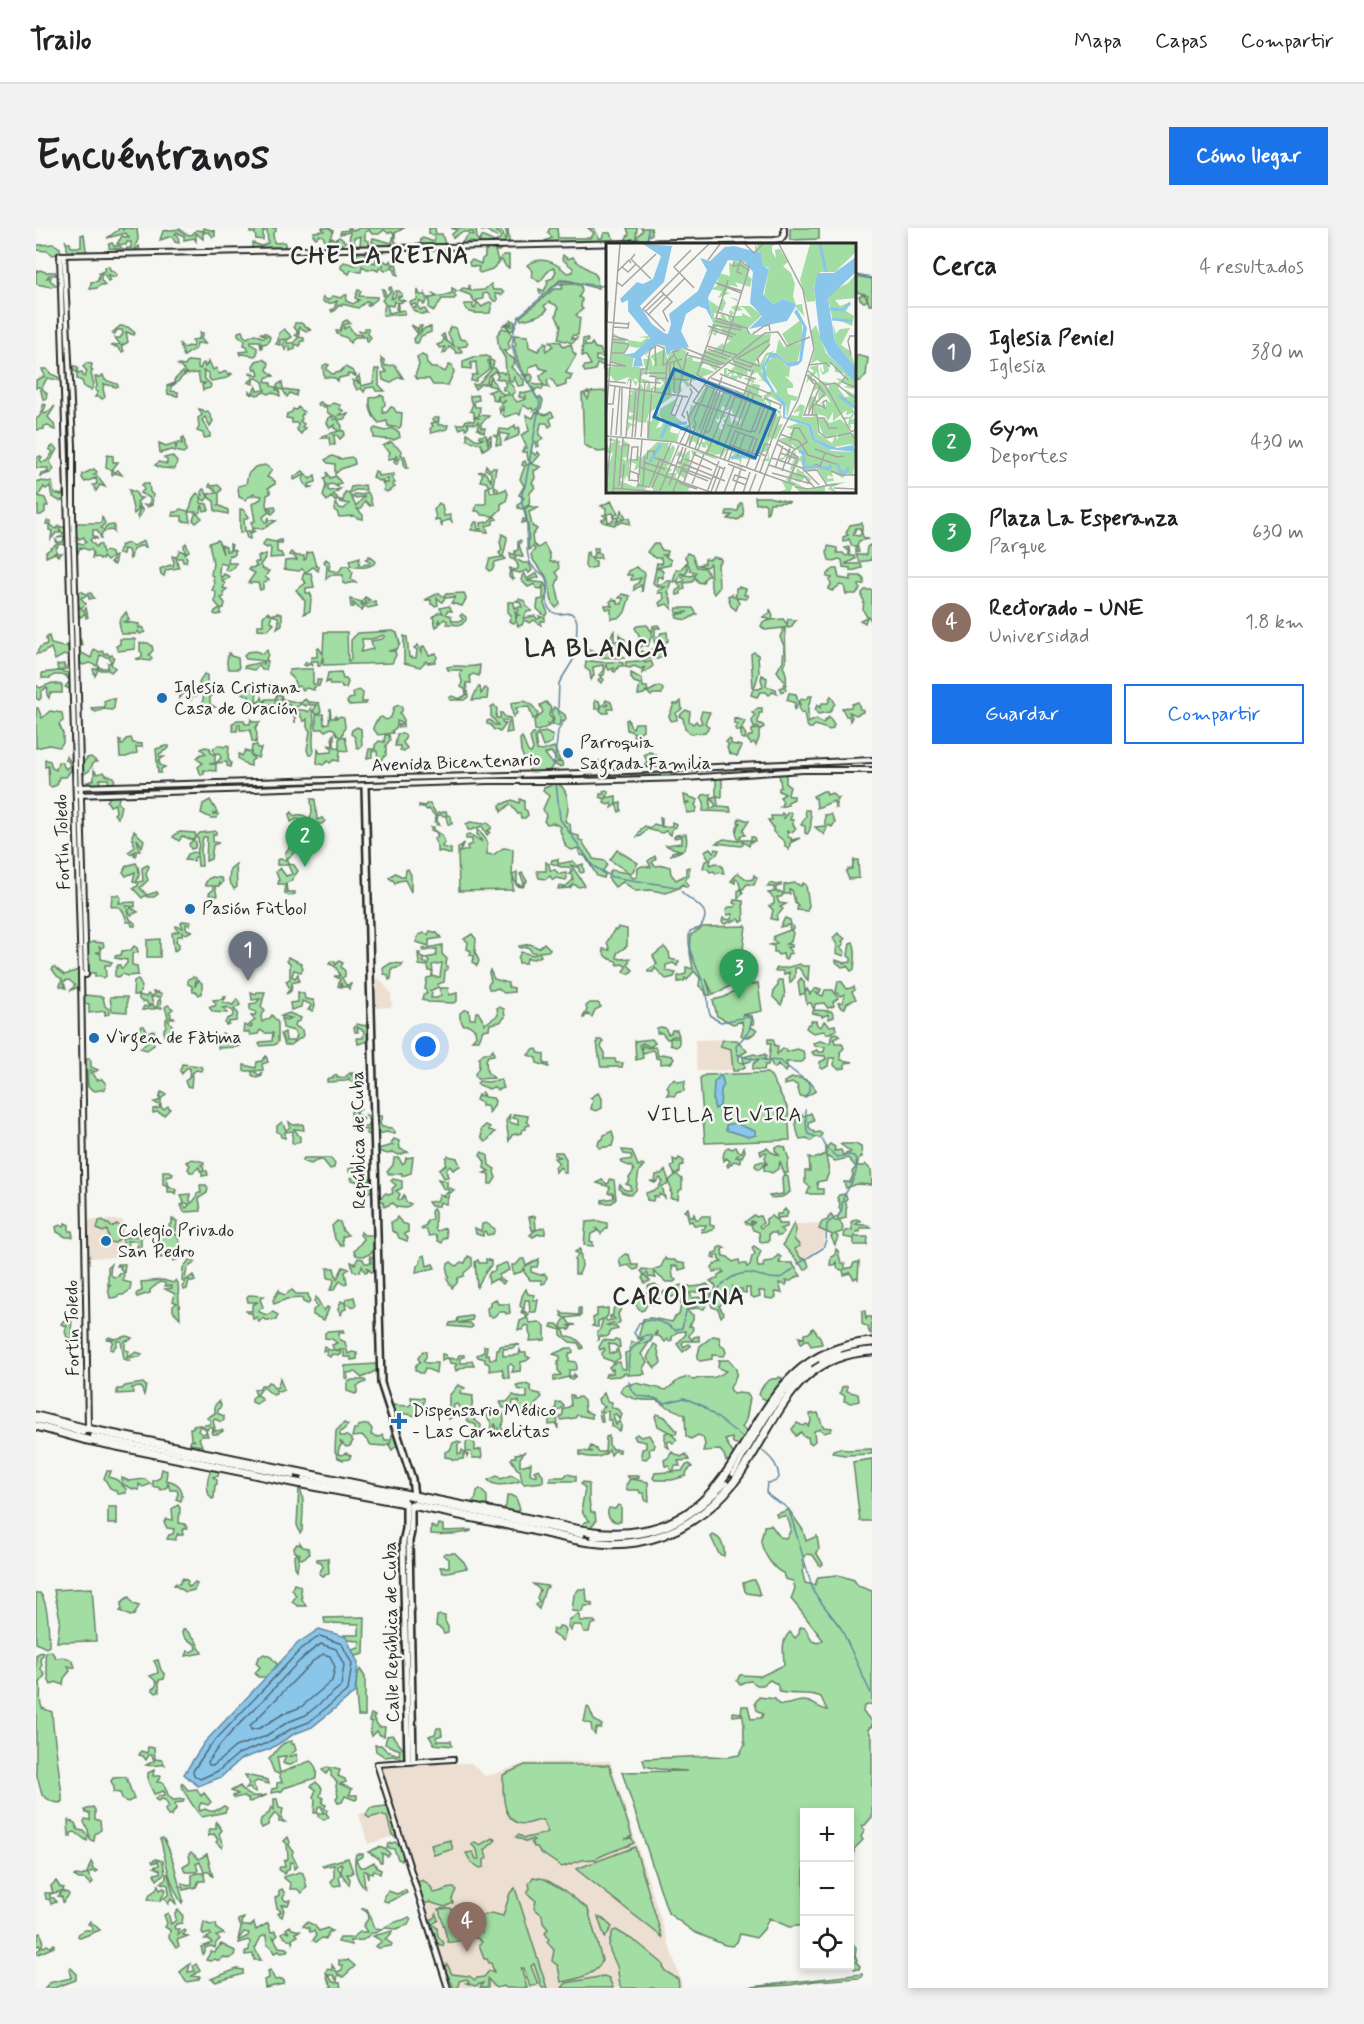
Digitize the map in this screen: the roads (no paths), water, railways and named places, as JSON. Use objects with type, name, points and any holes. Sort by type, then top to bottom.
[{"type":"highway","points":[[36,1426],[88,1434],[587,1537],[636,1542],[667,1533],[705,1512],[746,1454],[779,1389],[802,1367],[836,1348],[856,1343],[872,1344]]},
{"type":"highway","points":[[730,1479],[754,1439],[800,1381],[819,1367],[840,1357],[859,1352],[872,1352]]},
{"type":"highway","points":[[36,1416],[88,1434]]},
{"type":"main road","name":"República de Cuba","points":[[365,786],[381,1383],[410,1499]]},
{"type":"main road","name":"Calle República de Cuba","points":[[410,1499],[411,1760]]},
{"type":"street","points":[[62,255],[774,240],[781,239],[784,235],[784,228]]},
{"type":"street","name":"Fortín Toledo","points":[[62,255],[81,974],[88,1434]]},
{"type":"street","name":"Fortín Toledo","points":[[62,255],[73,445],[73,529],[86,975],[81,974]]},
{"type":"street","name":"Avenida Bicentenario","points":[[75,787],[571,773],[872,760]]},
{"type":"street","name":"Avenida Bicentenario","points":[[76,795],[488,781],[685,778],[803,770],[872,770]]},
{"type":"street","points":[[365,779],[365,786]]},
{"type":"street","points":[[36,1420],[88,1434]]},
{"type":"street","points":[[448,1988],[377,1764],[453,1759]]},
{"type":"water","points":[[721,1075],[724,1085],[721,1090],[720,1106],[715,1109],[714,1082]]},
{"type":"water","points":[[735,1123],[755,1131],[756,1135],[749,1137],[726,1130],[726,1125]]},
{"type":"water","points":[[319,1629],[346,1637],[358,1663],[355,1692],[312,1727],[294,1734],[270,1749],[241,1759],[221,1777],[198,1786],[184,1774],[204,1743],[298,1643]]},
{"type":"waterway","points":[[648,228],[648,241]]},
{"type":"waterway","points":[[857,275],[872,278]]},
{"type":"waterway","points":[[554,766],[558,731],[562,724],[558,709],[559,683],[575,657],[577,624],[576,618],[571,613],[558,614],[550,610],[547,603],[546,579],[534,569],[528,557],[527,526],[522,496],[540,402],[517,365],[512,346],[519,316],[561,281],[601,286],[606,285]]},
{"type":"waterway","points":[[556,783],[560,819],[593,866],[612,877],[677,887]]},
{"type":"waterway","points":[[681,891],[700,906],[705,915],[700,928],[690,931],[689,939],[692,955],[708,997],[710,1014],[721,1022],[747,1017],[752,1019],[749,1031],[736,1046],[737,1054],[747,1058],[780,1061],[810,1084],[809,1091],[804,1098]]},
{"type":"waterway","points":[[798,1264],[823,1248],[827,1224],[841,1213],[843,1198],[857,1167],[854,1156],[837,1157],[827,1149],[822,1139],[808,1134],[805,1110]]},
{"type":"waterway","points":[[629,1375],[632,1348],[650,1342],[652,1339],[650,1335],[637,1337],[634,1333],[639,1323],[653,1320],[675,1330],[682,1328],[687,1308],[705,1302],[732,1277],[745,1273],[779,1278],[793,1269]]},
{"type":"waterway","points":[[629,1382],[631,1390],[638,1396],[654,1398],[665,1403],[684,1398],[701,1405],[745,1439]]},
{"type":"waterway","points":[[759,1448],[773,1461],[779,1478],[767,1483],[766,1492],[789,1510],[814,1593],[841,1628],[872,1696]]},
{"type":"place","name":"Iglesia Cristiana Casa de Oración","points":[[162,698]]},
{"type":"place","name":"Parroquia Sagrada Familia","points":[[568,753]]},
{"type":"place","name":"Gym","points":[[305,867]]},
{"type":"place","name":"Pasión Fùtbol","points":[[190,909]]},
{"type":"place","name":"Iglesia Peniel","points":[[248,981]]},
{"type":"place","name":"Plaza La Esperanza","points":[[739,999]]},
{"type":"place","name":"Vìrgen de Fàtima","points":[[94,1038]]},
{"type":"place","name":"Colegio Privado San Pedro","points":[[106,1241]]},
{"type":"place","name":"Dispensario Médico - Las Carmelitas","points":[[399,1421]]},
{"type":"place","name":"Rectorado - UNE","points":[[467,1952]]},
{"type":"district","name":"CHE LA REINA","points":[[380,256]]},
{"type":"district","name":"LA BLANCA","points":[[597,649]]},
{"type":"district","name":"VILLA ELVIRA","points":[[725,1115]]},
{"type":"district","name":"CAROLINA","points":[[679,1297]]}]
